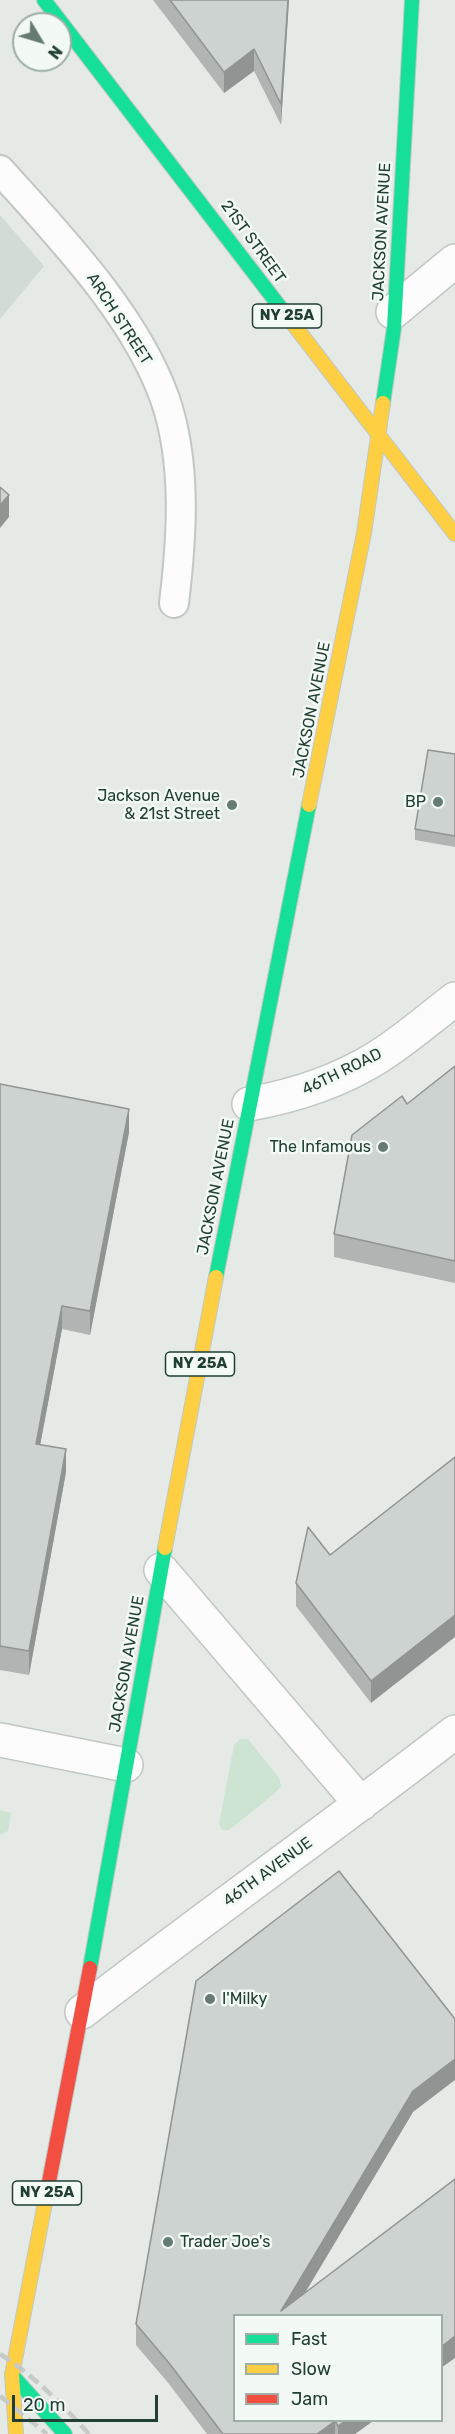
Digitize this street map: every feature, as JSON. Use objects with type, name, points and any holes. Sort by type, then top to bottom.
[{"type":"main road","name":"21ST STREET","points":[[44,0],[198,197],[455,534]]},
{"type":"main road","name":"JACKSON AVENUE","points":[[16,2434],[4,2380],[82,2012],[161,1570],[249,1104],[364,533],[394,328],[393,312],[412,0]]},
{"type":"main road","points":[[4,2380],[65,2434]]},
{"type":"street","points":[[393,312],[455,261]]},
{"type":"street","name":"46TH ROAD","points":[[249,1104],[286,1097],[332,1081],[376,1058],[455,999]]},
{"type":"street","points":[[161,1570],[361,1804]]},
{"type":"street","name":"46TH AVENUE","points":[[82,2012],[192,1927],[361,1804],[455,1732]]},
{"type":"street","points":[[0,1740],[126,1765]]},
{"type":"lane","name":"ARCH STREET","points":[[0,170],[94,278],[145,354],[165,398],[175,435],[180,478],[179,563],[174,603]]},
{"type":"shaded area","points":[[0,215],[44,266],[0,319]]},
{"type":"green space","points":[[240,1739],[248,1739],[279,1778],[281,1786],[229,1830],[222,1830],[219,1824],[234,1745]]},
{"type":"green space","points":[[0,1810],[11,1813],[8,1831],[0,1835]]},
{"type":"building","points":[[170,0],[288,0],[281,104],[254,49],[224,72]]},
{"type":"building","points":[[0,487],[9,495],[0,505]]},
{"type":"building","name":"BP","points":[[428,750],[455,754],[455,836],[415,829]]},
{"type":"building","points":[[455,1066],[455,1261],[334,1234],[352,1135],[402,1096],[407,1104]]},
{"type":"building","points":[[0,1084],[129,1109],[90,1311],[62,1306],[36,1444],[66,1449],[29,1651],[0,1646]]},
{"type":"building","points":[[455,1457],[455,1615],[371,1681],[296,1583],[308,1527],[330,1555]]},
{"type":"building","points":[[339,1871],[455,2019],[455,2059],[413,2091],[281,2311],[455,2179],[455,2336],[443,2345],[443,2314],[233,2314],[233,2422],[334,2422],[317,2434],[223,2434],[136,2324],[196,1981]]},
{"type":"railway","points":[[0,2354],[47,2391],[89,2434]]},
{"type":"railway","points":[[0,2396],[47,2434]]},
{"type":"traffic: fast","points":[[44,0],[287,316]]},
{"type":"traffic: fast","points":[[383,403],[394,328],[412,0]]},
{"type":"traffic: fast","points":[[216,1277],[309,805]]},
{"type":"traffic: fast","points":[[90,1968],[165,1548]]},
{"type":"traffic: fast","points":[[12,2375],[65,2434]]},
{"type":"traffic: slow","points":[[287,316],[455,534]]},
{"type":"traffic: slow","points":[[309,805],[364,533],[383,403]]},
{"type":"traffic: slow","points":[[165,1548],[216,1277]]},
{"type":"traffic: slow","points":[[16,2434],[12,2375],[48,2187]]},
{"type":"traffic: jam","points":[[48,2187],[90,1968]]},
{"type":"place","name":"BP","points":[[438,802]]},
{"type":"place","name":"Jackson Avenue & 21st Street","points":[[232,805]]},
{"type":"place","name":"The Infamous","points":[[383,1147]]},
{"type":"place","name":"I'Milky","points":[[210,1999]]},
{"type":"place","name":"Trader Joe's","points":[[168,2242]]}]
